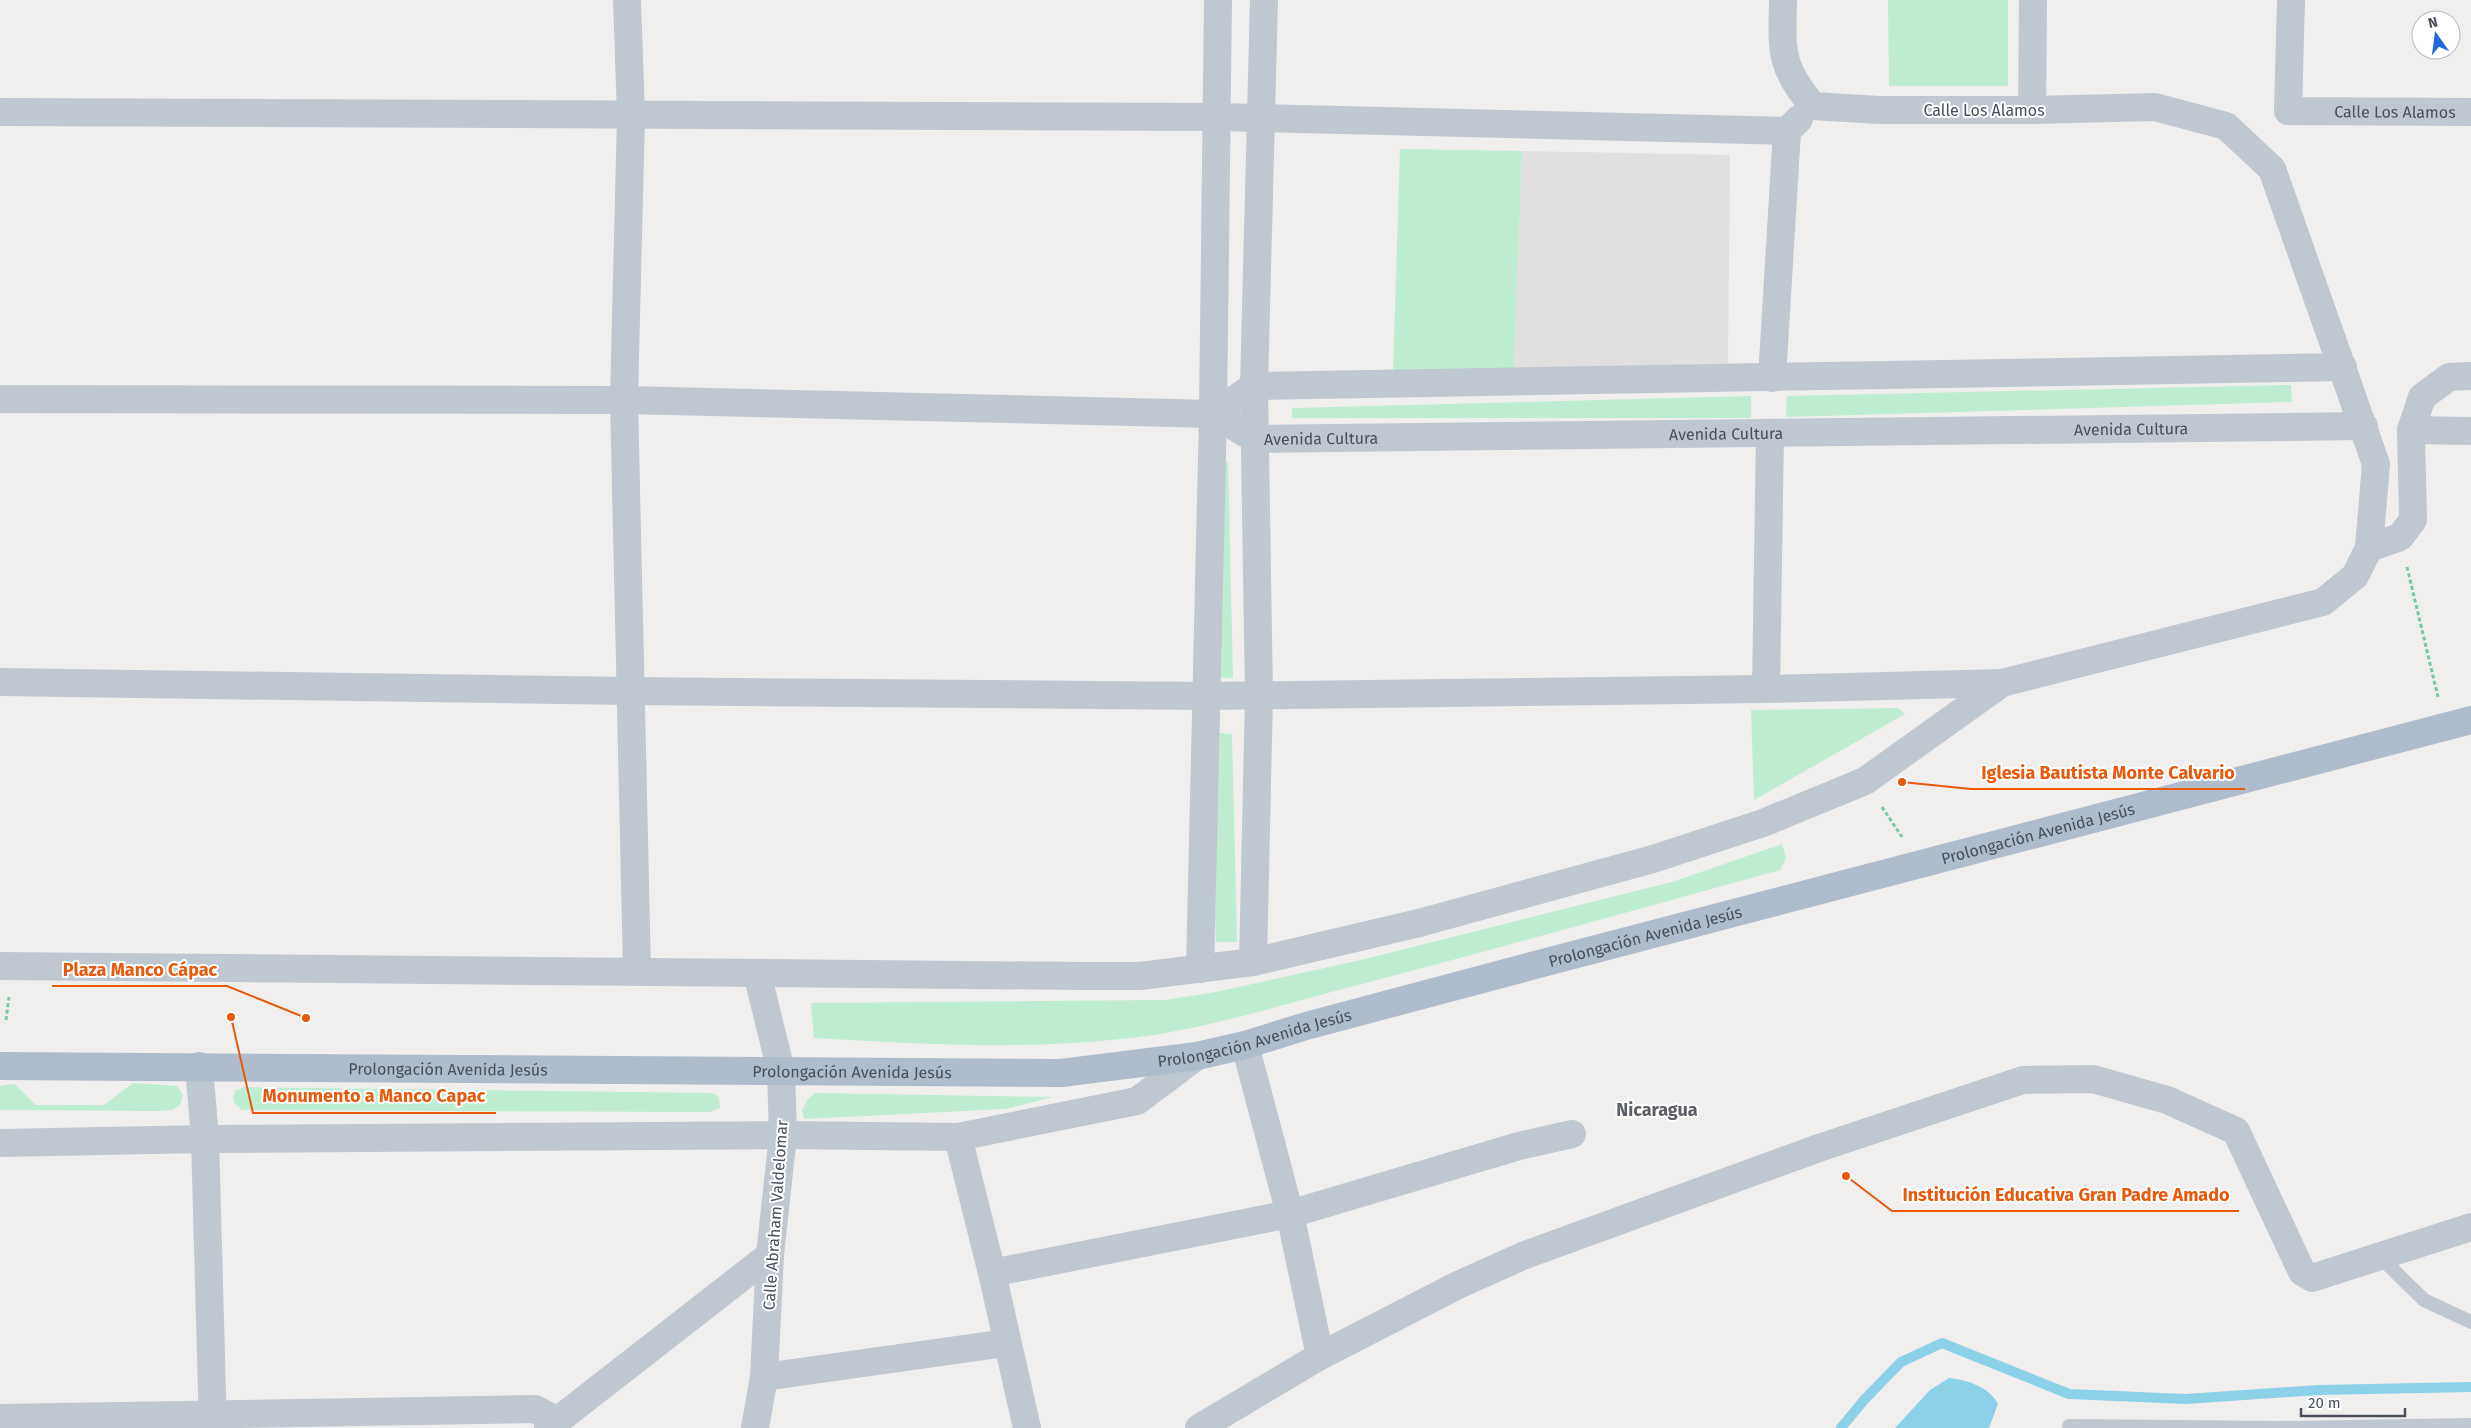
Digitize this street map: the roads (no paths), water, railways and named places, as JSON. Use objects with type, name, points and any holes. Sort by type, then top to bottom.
[{"type":"main road","name":"Prolongación Avenida Jesús","points":[[0,1066],[1061,1073],[1197,1056],[1245,1045],[1306,1026],[1496,975],[2471,720]]},
{"type":"street","points":[[627,0],[631,115],[624,400],[637,971]]},
{"type":"street","points":[[1200,968],[1213,414],[1218,0]]},
{"type":"street","points":[[1253,962],[1259,696],[1254,386],[1264,0]]},
{"type":"street","points":[[1772,378],[1787,131],[1813,106],[1796,86],[1782,53],[1783,0]]},
{"type":"street","points":[[2032,110],[2033,0]]},
{"type":"street","name":"Calle Los Alamos","points":[[2291,0],[2288,111],[2471,112]]},
{"type":"street","name":"Calle Los Alamos","points":[[1813,106],[1879,110],[2032,110],[2155,107],[2226,126],[2272,169],[2364,426],[2376,464],[2369,548]]},
{"type":"street","points":[[0,112],[1217,117],[1787,131]]},
{"type":"street","points":[[0,399],[624,400],[1213,414],[1254,386],[2343,367]]},
{"type":"street","points":[[0,682],[631,691],[1206,696],[1766,689],[2002,683],[2323,602],[2356,576],[2369,548],[2400,537],[2413,520],[2411,430],[2422,397],[2449,377],[2471,376]]},
{"type":"street","name":"Avenida Cultura","points":[[1213,414],[1255,439],[2364,426]]},
{"type":"street","points":[[2411,430],[2471,430]]},
{"type":"street","points":[[1766,689],[1770,434]]},
{"type":"street","points":[[0,966],[1131,976],[1253,962],[1419,923],[1653,859],[1763,823],[1865,781],[2002,683]]},
{"type":"street","name":"Calle Abraham Valdelomar","points":[[755,1428],[764,1377],[770,1255],[783,1136],[780,1071],[757,973]]},
{"type":"street","points":[[1245,1045],[1290,1214],[1320,1356]]},
{"type":"street","points":[[0,1143],[206,1139],[958,1137],[1137,1101],[1197,1056]]},
{"type":"street","points":[[199,1066],[206,1139],[213,1422]]},
{"type":"street","points":[[1199,1428],[1320,1356],[1458,1285],[1525,1255],[1819,1148],[2023,1080],[2093,1079],[2167,1100],[2236,1131],[2302,1272],[2312,1278],[2471,1227]]},
{"type":"street","points":[[992,1273],[1290,1214],[1375,1187],[1519,1146],[1572,1134]]},
{"type":"street","points":[[958,1137],[992,1273],[1006,1343],[1027,1428]]},
{"type":"street","points":[[0,1418],[94,1422],[213,1422],[535,1409],[552,1424],[770,1255]]},
{"type":"street","points":[[764,1377],[1006,1343]]},
{"type":"lane","points":[[2379,1256],[2424,1300],[2471,1322]]},
{"type":"lane","points":[[2069,1426],[2279,1428],[2471,1425]]},
{"type":"water","points":[[1949,1378],[1977,1385],[1994,1398],[1998,1404],[1989,1428],[1895,1428],[1930,1390]]},
{"type":"waterway","points":[[1841,1428],[1864,1400],[1901,1362],[1942,1343],[2069,1394],[2186,1399],[2319,1390],[2471,1387]]},
{"type":"place","name":"Iglesia Bautista Monte Calvario","points":[[1902,782]]},
{"type":"place","name":"Monumento a Manco Capac","points":[[231,1017]]},
{"type":"place","name":"Plaza Manco Cápac","points":[[306,1018]]},
{"type":"place","name":"Institución Educativa Gran Padre Amado","points":[[1846,1176]]},
{"type":"district","name":"Nicaragua","points":[[1657,1110]]}]
